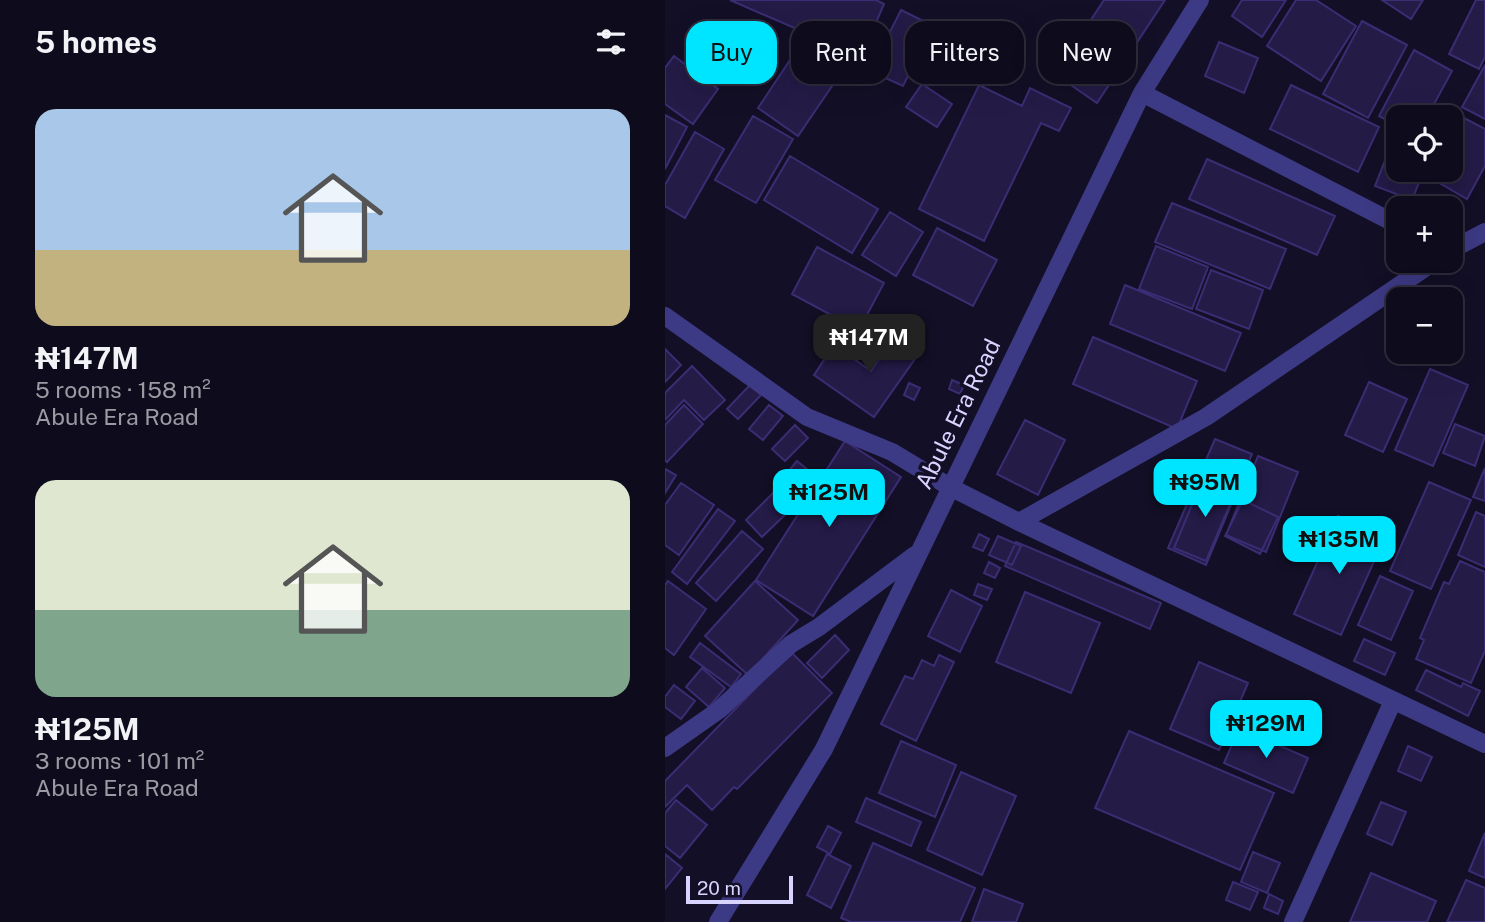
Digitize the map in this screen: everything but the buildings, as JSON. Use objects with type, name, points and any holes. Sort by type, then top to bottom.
[{"type":"street","name":"Abule Era Road","points":[[718,922],[824,749],[1142,93],[1200,0]]},
{"type":"street","points":[[1142,93],[1386,219]]},
{"type":"street","points":[[1463,244],[1485,232]]},
{"type":"street","points":[[1019,522],[1206,417],[1417,273]]},
{"type":"street","points":[[665,316],[807,417],[892,452],[950,487],[1019,522],[1485,744]]},
{"type":"street","points":[[665,748],[719,709],[791,644],[918,553]]},
{"type":"street","points":[[1293,922],[1393,701]]}]
